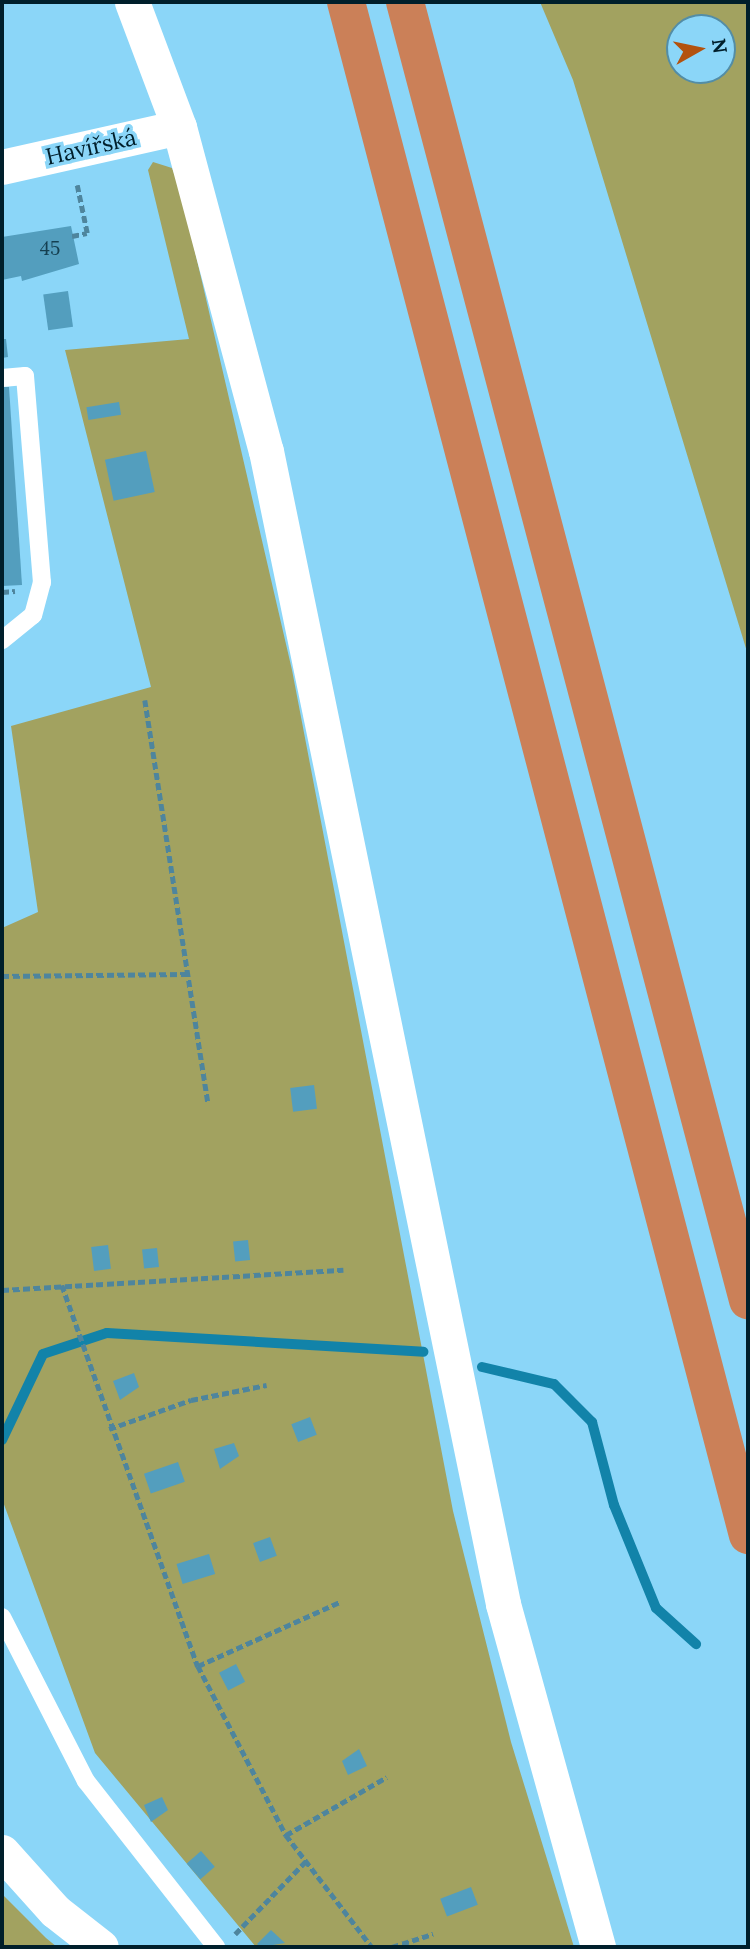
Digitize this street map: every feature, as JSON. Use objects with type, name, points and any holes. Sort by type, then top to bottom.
[{"type":"highway","points":[[346,2],[748,1535]]},
{"type":"highway","points":[[405,2],[748,1300]]},
{"type":"street","points":[[132,2],[179,127],[266,452],[503,1604],[598,1947]]},
{"type":"street","name":"Havířská","points":[[2,167],[179,127]]},
{"type":"street","points":[[2,1852],[55,1911],[102,1947]]},
{"type":"lane","points":[[2,377],[25,376],[42,582],[33,615],[2,640]]},
{"type":"lane","points":[[2,1617],[86,1781],[224,1942]]},
{"type":"path","points":[[72,236],[88,233],[74,170]]},
{"type":"path","points":[[145,700],[208,1103]]},
{"type":"path","points":[[2,976],[186,974]]},
{"type":"path","points":[[2,1290],[343,1270]]},
{"type":"path","points":[[62,1285],[109,1429],[198,1666],[286,1835],[372,1947]]},
{"type":"path","points":[[109,1429],[191,1400],[267,1385]]},
{"type":"path","points":[[198,1666],[340,1602]]},
{"type":"path","points":[[286,1835],[387,1777]]},
{"type":"path","points":[[224,1942],[306,1861]]},
{"type":"path","points":[[393,1947],[433,1934]]},
{"type":"shaded area","points":[[540,2],[748,2],[748,655],[573,80]]},
{"type":"shaded area","points":[[153,162],[172,168],[181,191],[292,670],[453,1511],[511,1742],[574,1947],[256,1947],[95,1753],[2,1499],[2,928],[38,912],[11,726],[151,687],[65,350],[189,339],[148,170]]},
{"type":"shaded area","points":[[2,1894],[46,1938],[57,1947],[2,1947]]},
{"type":"building","points":[[71,226],[79,264],[22,281],[21,276],[2,280],[2,237]]},
{"type":"building","points":[[68,291],[73,327],[48,330],[43,294]]},
{"type":"building","points":[[2,339],[6,339],[8,357],[2,358]]},
{"type":"building","points":[[2,387],[9,387],[22,585],[2,586]]},
{"type":"building","points":[[119,402],[121,415],[88,420],[86,407]]},
{"type":"building","points":[[146,451],[155,492],[114,501],[105,460]]},
{"type":"building","points":[[314,1085],[317,1109],[293,1112],[290,1088]]},
{"type":"building","points":[[248,1240],[250,1260],[235,1261],[233,1242]]},
{"type":"building","points":[[108,1245],[111,1269],[94,1271],[91,1247]]},
{"type":"building","points":[[157,1248],[159,1267],[144,1268],[142,1250]]},
{"type":"building","points":[[134,1373],[139,1387],[120,1400],[113,1381]]},
{"type":"building","points":[[310,1417],[317,1435],[298,1442],[291,1424]]},
{"type":"building","points":[[234,1443],[239,1456],[220,1469],[214,1449]]},
{"type":"building","points":[[178,1462],[185,1482],[151,1494],[144,1474]]},
{"type":"building","points":[[270,1537],[277,1556],[260,1562],[253,1543]]},
{"type":"building","points":[[209,1554],[215,1574],[183,1584],[176,1564]]},
{"type":"building","points":[[236,1664],[245,1682],[228,1690],[219,1673]]},
{"type":"building","points":[[359,1749],[367,1766],[348,1775],[342,1761]]},
{"type":"building","points":[[162,1797],[168,1810],[151,1822],[144,1805]]},
{"type":"building","points":[[201,1851],[215,1867],[200,1879],[187,1863]]},
{"type":"building","points":[[471,1887],[478,1905],[447,1917],[440,1899]]},
{"type":"building","points":[[271,1930],[285,1943],[261,1947],[257,1944]]},
{"type":"waterway","points":[[2,1440],[43,1354],[107,1333],[423,1352]]},
{"type":"waterway","points":[[482,1367],[554,1384],[592,1422],[614,1505],[656,1608],[696,1644]]}]
